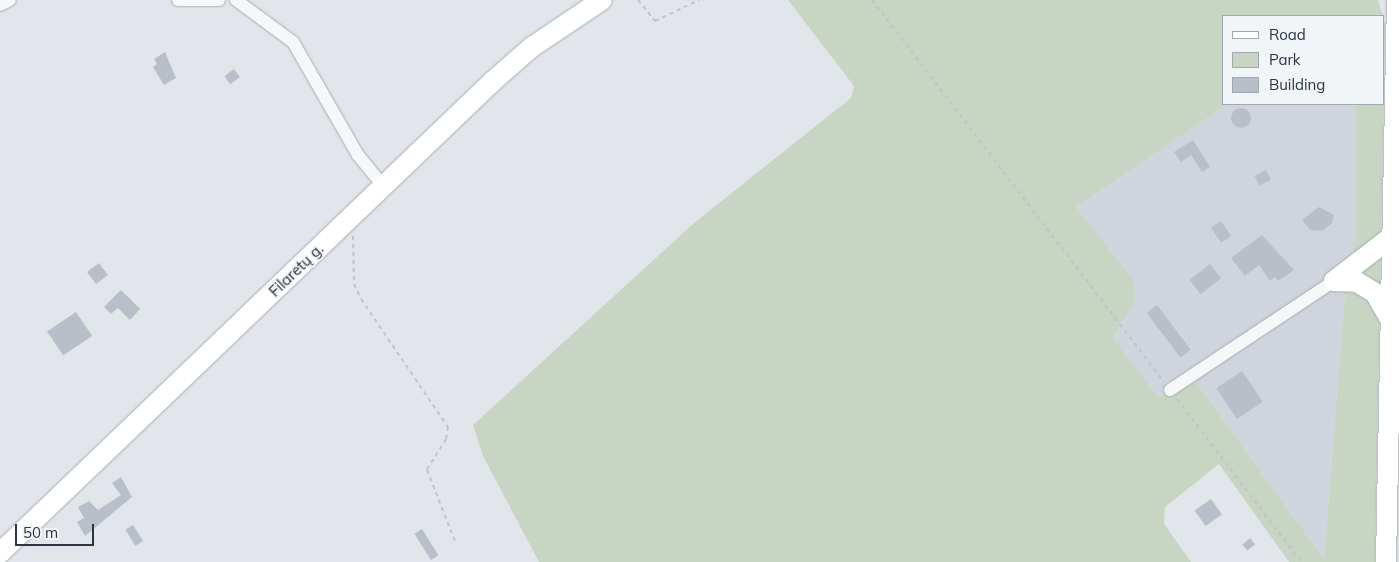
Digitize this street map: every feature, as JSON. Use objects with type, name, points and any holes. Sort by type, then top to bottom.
[{"type":"main road","name":"Filaretų g.","points":[[0,553],[382,185],[532,47],[602,0]]},
{"type":"main road","points":[[1386,0],[1397,22]]},
{"type":"main road","points":[[1386,562],[1394,235],[1396,0]]},
{"type":"main road","points":[[1334,281],[1394,235]]},
{"type":"main road","points":[[1334,281],[1357,282],[1370,290],[1392,323]]},
{"type":"street","points":[[0,6],[10,0]]},
{"type":"street","points":[[178,0],[218,0]]},
{"type":"street","points":[[236,0],[293,42],[358,155],[382,185]]},
{"type":"street","points":[[1170,390],[1334,281]]},
{"type":"path","points":[[638,0],[656,21],[699,0]]},
{"type":"path","points":[[872,0],[1301,562]]},
{"type":"path","points":[[346,221],[354,242],[354,284],[361,299],[448,427],[446,439],[427,470],[455,541]]},
{"type":"shaded area","points":[[1227,105],[1356,105],[1356,234],[1345,292],[1324,559],[1197,383],[1158,398],[1113,338],[1136,301],[1076,207]]},
{"type":"green space","points":[[788,0],[1378,0],[1383,15],[1222,15],[1222,105],[1227,105],[1076,207],[1132,278],[1136,301],[1113,338],[1158,397],[1197,383],[1324,559],[1345,292],[1356,234],[1356,105],[1383,105],[1375,562],[1289,562],[1219,464],[1165,507],[1164,524],[1191,562],[539,562],[483,456],[473,425],[694,223],[851,98],[854,86]]},
{"type":"green space","points":[[1384,20],[1385,23],[1384,77]]},
{"type":"building","points":[[165,52],[176,78],[164,85],[153,67],[157,64],[154,59]]},
{"type":"building","points":[[234,69],[240,77],[230,84],[224,76]]},
{"type":"building","points":[[1237,108],[1245,108],[1251,114],[1251,122],[1245,128],[1237,128],[1231,122],[1231,114]]},
{"type":"building","points":[[1193,140],[1210,167],[1202,172],[1191,155],[1181,162],[1174,152]]},
{"type":"building","points":[[1266,170],[1271,180],[1259,186],[1254,176]]},
{"type":"building","points":[[1319,207],[1334,215],[1332,223],[1322,231],[1310,230],[1302,220]]},
{"type":"building","points":[[1221,221],[1231,236],[1221,243],[1211,228]]},
{"type":"building","points":[[1262,235],[1294,270],[1278,281],[1275,277],[1270,281],[1259,265],[1245,276],[1231,258]]},
{"type":"building","points":[[99,263],[108,275],[96,284],[87,272]]},
{"type":"building","points":[[1210,264],[1221,278],[1201,294],[1190,280]]},
{"type":"building","points":[[121,290],[140,309],[130,320],[118,308],[111,314],[104,307]]},
{"type":"building","points":[[1157,305],[1191,350],[1180,358],[1147,313]]},
{"type":"building","points":[[76,312],[92,336],[63,356],[47,332]]},
{"type":"building","points":[[1242,371],[1263,402],[1237,419],[1216,388]]},
{"type":"building","points":[[121,477],[132,497],[85,536],[77,522],[84,518],[78,507],[89,501],[98,510],[121,495],[112,483]]},
{"type":"building","points":[[1211,499],[1222,515],[1206,526],[1195,510]]},
{"type":"building","points":[[133,525],[143,541],[135,546],[125,530]]},
{"type":"building","points":[[422,529],[438,555],[431,560],[414,534]]},
{"type":"building","points":[[1250,538],[1255,544],[1247,551],[1242,544]]}]
